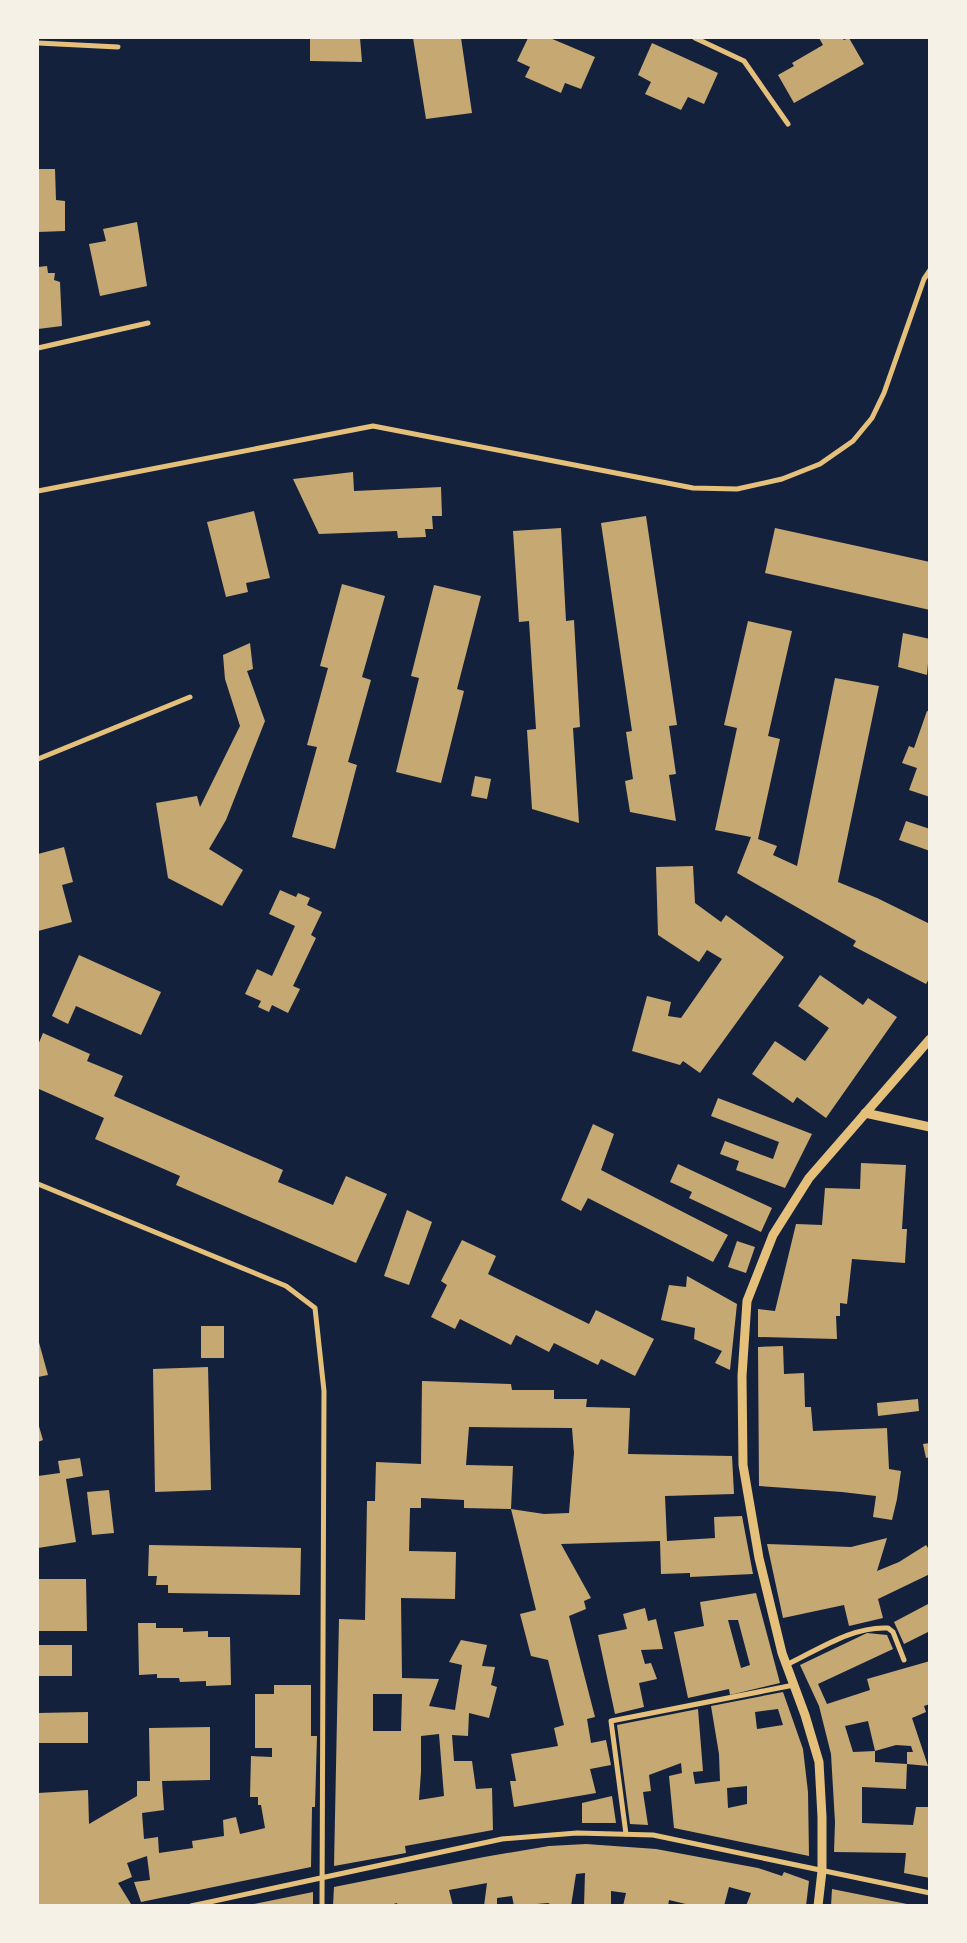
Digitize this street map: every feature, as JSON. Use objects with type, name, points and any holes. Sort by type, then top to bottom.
[{"type":"street","points":[[695,38],[744,61],[788,124]]},
{"type":"street","points":[[38,43],[118,47]]},
{"type":"street","points":[[38,491],[373,426],[693,488],[737,489],[782,479],[820,464],[853,441],[872,418],[884,393],[924,279],[930,270]]},
{"type":"street","points":[[38,348],[148,323]]},
{"type":"street","points":[[38,758],[190,697]]},
{"type":"street","points":[[818,1906],[822,1871],[822,1817],[818,1762],[786,1665],[759,1558],[743,1465],[742,1376],[747,1301],[773,1235],[809,1178],[930,1039]]},
{"type":"street","points":[[865,1113],[930,1127]]},
{"type":"street","points":[[38,1184],[286,1286],[315,1308],[324,1390],[322,1906]]},
{"type":"street","points":[[786,1665],[859,1630],[877,1627],[888,1628],[893,1632],[904,1660]]},
{"type":"street","points":[[626,1834],[611,1720],[794,1685]]},
{"type":"street","points":[[191,1906],[502,1839],[577,1833],[653,1835],[930,1893]]},
{"type":"building","points":[[310,38],[360,38],[362,62],[310,61]]},
{"type":"building","points":[[413,38],[461,38],[472,113],[426,119]]},
{"type":"building","points":[[528,38],[550,38],[595,57],[581,89],[565,83],[561,93],[525,77],[530,67],[517,61]]},
{"type":"building","points":[[819,38],[842,38],[844,40],[849,38],[864,64],[794,103],[778,75],[794,66],[792,63],[823,45]]},
{"type":"building","points":[[652,43],[718,73],[704,104],[688,97],[681,110],[645,94],[651,82],[638,75]]},
{"type":"building","points":[[38,169],[55,169],[56,200],[65,201],[65,231],[38,232]]},
{"type":"building","points":[[137,222],[147,286],[100,296],[89,244],[106,241],[103,229]]},
{"type":"building","points":[[47,266],[48,273],[55,273],[54,280],[60,282],[62,326],[38,329],[38,267]]},
{"type":"building","points":[[353,472],[354,491],[441,487],[442,516],[432,516],[433,529],[425,529],[426,537],[398,538],[397,531],[319,534],[293,479]]},
{"type":"building","points":[[254,511],[270,578],[246,583],[248,592],[226,597],[207,522]]},
{"type":"building","points":[[646,516],[677,725],[669,726],[676,774],[669,775],[676,821],[630,812],[625,781],[633,779],[626,732],[632,731],[601,523]]},
{"type":"building","points":[[561,528],[566,621],[574,620],[580,727],[573,728],[579,823],[532,809],[527,730],[536,729],[529,621],[519,622],[513,531]]},
{"type":"building","points":[[775,528],[930,562],[930,610],[765,573]]},
{"type":"building","points":[[342,584],[385,596],[362,677],[371,680],[348,762],[357,765],[335,849],[292,837],[317,747],[307,745],[328,668],[320,666]]},
{"type":"building","points":[[434,585],[481,596],[457,689],[464,691],[441,783],[396,772],[419,678],[411,676]]},
{"type":"building","points":[[748,621],[792,631],[768,736],[780,739],[758,839],[777,846],[773,855],[797,866],[835,678],[879,686],[838,882],[877,898],[930,924],[930,977],[926,984],[853,946],[856,941],[737,873],[751,837],[715,830],[737,728],[724,725]]},
{"type":"building","points":[[903,633],[930,639],[927,675],[898,667]]},
{"type":"building","points":[[250,643],[253,669],[247,671],[265,721],[226,820],[209,849],[243,870],[222,906],[168,878],[156,803],[197,796],[200,807],[240,726],[225,679],[223,655]]},
{"type":"building","points":[[927,711],[930,712],[930,797],[909,790],[917,768],[902,763],[909,746],[914,748]]},
{"type":"building","points":[[475,776],[491,779],[487,799],[471,796]]},
{"type":"building","points":[[906,821],[930,829],[930,851],[899,840]]},
{"type":"building","points":[[64,847],[73,882],[62,885],[72,922],[38,931],[38,854]]},
{"type":"building","points":[[693,866],[695,903],[721,922],[726,915],[784,957],[700,1073],[683,1061],[680,1065],[632,1051],[647,996],[671,1002],[668,1016],[681,1018],[722,959],[707,950],[699,962],[658,935],[656,867]]},
{"type":"building","points":[[280,890],[296,897],[298,893],[310,898],[307,905],[322,912],[311,935],[316,938],[293,986],[300,989],[288,1013],[272,1005],[269,1012],[258,1007],[261,1001],[245,994],[257,969],[272,976],[295,926],[269,914]]},
{"type":"building","points":[[79,955],[161,992],[141,1035],[76,1006],[68,1024],[52,1016]]},
{"type":"building","points":[[820,975],[863,1005],[868,998],[897,1017],[826,1118],[797,1097],[793,1103],[752,1074],[775,1041],[805,1061],[829,1028],[798,1006]]},
{"type":"building","points":[[43,1033],[90,1054],[87,1061],[123,1076],[114,1096],[283,1170],[278,1182],[333,1205],[346,1176],[387,1194],[356,1263],[176,1185],[180,1176],[95,1139],[104,1118],[39,1089],[38,1045]]},
{"type":"building","points":[[718,1098],[812,1134],[785,1188],[736,1170],[739,1161],[720,1154],[725,1141],[773,1159],[779,1142],[711,1116]]},
{"type":"building","points":[[593,1124],[614,1134],[601,1170],[728,1235],[713,1262],[588,1198],[581,1211],[561,1200]]},
{"type":"building","points":[[861,1163],[906,1165],[902,1229],[907,1229],[905,1263],[852,1259],[847,1304],[840,1303],[840,1316],[836,1316],[837,1339],[758,1337],[758,1309],[775,1311],[796,1224],[822,1225],[825,1188],[860,1189]]},
{"type":"building","points":[[678,1164],[772,1208],[761,1232],[689,1198],[692,1192],[670,1182]]},
{"type":"building","points":[[407,1210],[432,1222],[409,1285],[384,1276]]},
{"type":"building","points":[[462,1240],[496,1256],[488,1274],[589,1324],[596,1310],[654,1339],[635,1376],[601,1359],[598,1365],[554,1343],[549,1352],[516,1335],[511,1345],[460,1319],[455,1329],[431,1317],[447,1285],[441,1281]]},
{"type":"building","points":[[737,1241],[755,1247],[746,1273],[728,1267]]},
{"type":"building","points":[[687,1276],[737,1304],[730,1370],[715,1363],[722,1351],[694,1339],[695,1328],[661,1320],[669,1285],[686,1287]]},
{"type":"building","points":[[201,1326],[224,1326],[224,1358],[201,1358]]},
{"type":"building","points":[[38,1339],[48,1375],[38,1377]]},
{"type":"building","points":[[783,1346],[784,1374],[804,1373],[805,1407],[811,1407],[813,1431],[887,1428],[889,1469],[901,1471],[892,1520],[873,1517],[876,1496],[759,1486],[758,1347]]},
{"type":"building","points":[[208,1367],[211,1490],[155,1492],[153,1369]]},
{"type":"building","points":[[422,1381],[511,1384],[512,1390],[554,1390],[554,1399],[587,1399],[586,1407],[630,1408],[628,1454],[732,1456],[734,1494],[665,1496],[667,1541],[715,1538],[714,1517],[742,1516],[753,1574],[690,1577],[690,1573],[661,1574],[660,1541],[561,1544],[591,1598],[584,1601],[586,1609],[569,1616],[595,1717],[587,1719],[591,1743],[606,1740],[611,1765],[590,1769],[596,1793],[514,1807],[510,1781],[516,1781],[511,1754],[558,1746],[554,1728],[564,1725],[548,1660],[531,1656],[520,1614],[536,1610],[511,1509],[464,1508],[464,1500],[421,1498],[421,1508],[410,1508],[409,1551],[456,1552],[455,1599],[401,1598],[402,1678],[439,1679],[429,1706],[455,1710],[462,1665],[449,1662],[461,1640],[487,1645],[482,1666],[495,1667],[491,1685],[497,1687],[489,1718],[469,1713],[468,1736],[452,1735],[454,1761],[472,1761],[476,1789],[492,1788],[493,1830],[405,1846],[406,1853],[334,1866],[339,1619],[365,1620],[367,1501],[375,1501],[376,1462],[421,1464]],"holes":[[[469,1427],[572,1428],[574,1453],[569,1513],[544,1514],[511,1509],[513,1466],[466,1465]],[[373,1694],[402,1694],[401,1731],[373,1731]],[[439,1734],[444,1796],[419,1800],[421,1736]]]},
{"type":"building","points":[[918,1399],[919,1411],[878,1416],[877,1403]]},
{"type":"building","points":[[38,1423],[43,1440],[38,1442]]},
{"type":"building","points":[[930,1443],[930,1457],[926,1458],[923,1444]]},
{"type":"building","points":[[80,1458],[83,1476],[66,1479],[76,1542],[38,1548],[38,1476],[60,1473],[58,1461]]},
{"type":"building","points":[[109,1490],[114,1533],[92,1535],[87,1492]]},
{"type":"building","points":[[887,1538],[877,1571],[899,1562],[926,1545],[930,1551],[930,1574],[878,1599],[883,1618],[849,1626],[844,1605],[783,1618],[767,1544],[851,1547]]},
{"type":"building","points":[[149,1545],[301,1548],[300,1595],[168,1593],[168,1585],[156,1585],[157,1576],[148,1576]]},
{"type":"building","points":[[38,1579],[86,1579],[87,1631],[38,1631]]},
{"type":"building","points":[[756,1593],[780,1683],[730,1695],[729,1689],[688,1698],[674,1632],[704,1626],[700,1602]],"holes":[[[728,1620],[738,1620],[750,1665],[741,1668]]]},
{"type":"building","points":[[930,1603],[930,1631],[904,1644],[894,1622]]},
{"type":"building","points":[[645,1608],[648,1621],[656,1619],[663,1649],[641,1650],[645,1664],[651,1663],[657,1679],[639,1683],[644,1707],[615,1714],[598,1635],[627,1629],[623,1614]]},
{"type":"building","points":[[138,1623],[156,1623],[156,1628],[183,1628],[183,1632],[208,1631],[208,1637],[230,1637],[231,1685],[206,1686],[206,1681],[180,1682],[179,1678],[157,1678],[157,1674],[139,1675]]},
{"type":"building","points":[[867,1633],[887,1635],[893,1649],[818,1684],[827,1704],[870,1690],[867,1679],[930,1661],[930,1704],[924,1706],[926,1712],[912,1718],[928,1766],[907,1764],[906,1789],[862,1787],[862,1823],[913,1825],[916,1807],[930,1807],[930,1878],[904,1873],[906,1853],[834,1852],[835,1822],[831,1754],[819,1706],[800,1665]],"holes":[[[868,1721],[875,1751],[853,1752],[845,1726]],[[896,1745],[911,1746],[913,1752],[907,1752],[907,1764],[875,1762],[875,1751]]]},
{"type":"building","points":[[38,1645],[72,1645],[72,1676],[38,1676]]},
{"type":"building","points":[[274,1685],[311,1685],[311,1736],[317,1736],[315,1807],[312,1807],[311,1867],[141,1902],[134,1882],[150,1880],[147,1856],[127,1863],[132,1877],[118,1883],[131,1904],[38,1906],[38,1793],[88,1790],[89,1824],[137,1796],[137,1781],[150,1781],[149,1728],[210,1727],[210,1780],[162,1781],[164,1810],[142,1813],[144,1839],[158,1837],[159,1853],[193,1848],[192,1841],[224,1836],[223,1820],[236,1817],[240,1834],[265,1828],[261,1805],[258,1805],[258,1797],[250,1797],[251,1756],[272,1757],[272,1748],[255,1748],[255,1694],[274,1694]]},
{"type":"building","points":[[783,1692],[803,1749],[808,1792],[809,1856],[674,1828],[669,1776],[682,1773],[681,1763],[649,1775],[651,1791],[643,1792],[648,1825],[630,1824],[617,1725],[698,1709],[703,1771],[693,1772],[695,1784],[720,1781],[719,1754],[711,1706]],"holes":[[[778,1709],[783,1725],[757,1729],[755,1712]],[[747,1786],[747,1804],[728,1808],[727,1788]]]},
{"type":"building","points":[[88,1712],[88,1743],[38,1743],[38,1713]]},
{"type":"building","points":[[612,1796],[616,1823],[582,1823],[582,1803]]},
{"type":"building","points":[[586,1844],[656,1849],[758,1868],[782,1876],[784,1872],[809,1881],[806,1906],[746,1906],[751,1893],[729,1887],[724,1906],[694,1906],[669,1900],[668,1906],[623,1906],[626,1893],[611,1891],[611,1906],[584,1906],[585,1873],[576,1874],[571,1906],[554,1906],[548,1903],[514,1906],[512,1896],[497,1898],[497,1906],[484,1906],[487,1883],[449,1890],[453,1906],[398,1906],[397,1903],[387,1906],[333,1906],[334,1887],[484,1857],[549,1846]]},
{"type":"building","points":[[832,1889],[912,1905],[912,1906],[831,1906]]},
{"type":"building","points":[[313,1892],[313,1906],[249,1906],[249,1905]]}]
